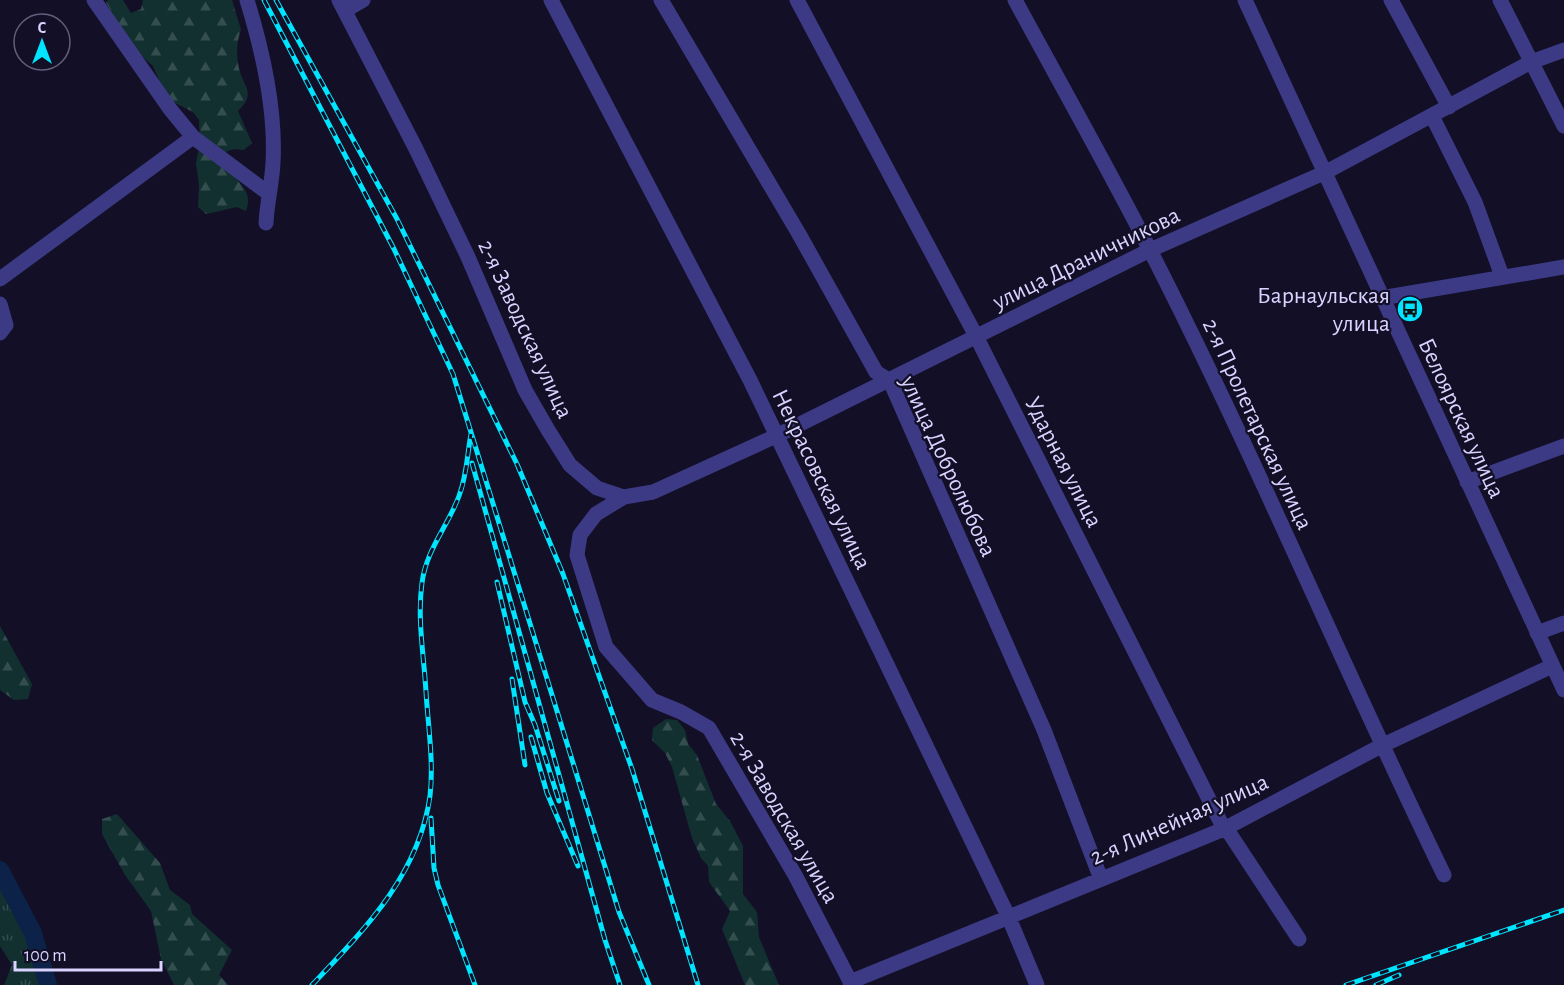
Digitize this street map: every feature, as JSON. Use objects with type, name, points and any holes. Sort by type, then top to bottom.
[{"type":"street","points":[[94,0],[170,109],[193,137],[268,194]]},
{"type":"street","points":[[247,0],[262,48],[272,128],[273,164],[268,194],[267,223]]},
{"type":"street","points":[[342,5],[363,0]]},
{"type":"street","name":"Некрасовская улица","points":[[551,0],[734,348],[1009,918],[1037,985]]},
{"type":"street","name":"улица Добролюбова","points":[[661,0],[799,234],[876,372],[890,381],[1044,730],[1101,879]]},
{"type":"street","name":"Ударная улица","points":[[797,0],[976,336],[1224,829],[1230,834],[1299,939]]},
{"type":"street","name":"2-я Пролетарская улица","points":[[1015,0],[1150,250],[1282,526],[1381,746],[1444,875]]},
{"type":"street","name":"Белоярская улица","points":[[1245,0],[1564,690]]},
{"type":"street","points":[[1391,0],[1449,107]]},
{"type":"street","points":[[1500,0],[1564,126]]},
{"type":"street","name":"2-я Заводская улица","points":[[342,5],[468,256],[525,390],[570,465],[597,488],[624,497]]},
{"type":"street","name":"улица Драничникова","points":[[624,497],[654,492],[776,436],[1150,250],[1326,172],[1531,63],[1564,50]]},
{"type":"street","points":[[1432,116],[1475,202],[1502,276]]},
{"type":"street","points":[[0,279],[193,137]]},
{"type":"street","points":[[1381,298],[1564,267]]},
{"type":"street","points":[[0,304],[6,325],[0,333]]},
{"type":"street","points":[[1467,482],[1564,446]]},
{"type":"street","name":"2-я Заводская улица","points":[[624,497],[596,514],[580,535],[577,555],[606,647],[652,700],[681,712],[709,728],[795,874],[851,983]]},
{"type":"street","points":[[1537,633],[1564,623]]},
{"type":"street","name":"2-я Линейная улица","points":[[851,983],[1224,829],[1381,746],[1552,666]]},
{"type":"green space","points":[[108,0],[123,0],[131,13],[141,9],[143,0],[232,0],[241,30],[237,45],[238,62],[248,92],[246,100],[238,111],[252,143],[244,150],[234,149],[225,152],[231,172],[247,194],[246,211],[237,207],[206,214],[198,207],[199,185],[196,163],[200,142],[199,120],[193,112],[173,102],[161,85],[153,66],[135,50],[106,3]]},
{"type":"green space","points":[[0,626],[32,684],[28,699],[14,700],[0,690]]},
{"type":"green space","points":[[666,719],[677,720],[685,730],[688,744],[697,755],[716,804],[730,821],[743,846],[743,894],[757,912],[759,937],[779,985],[745,985],[722,929],[730,911],[709,882],[708,866],[701,858],[692,838],[672,767],[665,753],[652,740],[653,728]]},
{"type":"green space","points":[[117,814],[160,863],[170,890],[190,905],[192,914],[232,950],[219,975],[228,985],[174,985],[161,959],[151,911],[125,875],[102,834],[102,819]]},
{"type":"green space","points":[[0,870],[33,933],[48,985],[4,985],[12,965],[0,946]]},
{"type":"waterway","points":[[0,870],[33,933],[48,985]]},
{"type":"railway","points":[[264,0],[394,249],[453,374],[619,912],[649,985]]},
{"type":"railway","points":[[276,0],[397,219],[517,464],[563,574],[632,769],[698,985]]},
{"type":"railway","points":[[312,985],[351,943],[386,900],[402,876],[424,825],[430,796],[431,770],[421,624],[422,583],[428,560],[462,488],[471,434]]},
{"type":"railway","points":[[472,463],[605,940],[620,985]]},
{"type":"railway","points":[[497,582],[525,702],[535,725],[559,801]]},
{"type":"railway","points":[[512,679],[525,765]]},
{"type":"railway","points":[[531,737],[547,793],[578,866]]},
{"type":"railway","points":[[431,818],[434,868],[438,885],[475,985]]},
{"type":"railway","points":[[1346,985],[1564,910]]},
{"type":"railway","points":[[1376,985],[1399,975]]},
{"type":"place","name":"Барнаульская улица","points":[[1410,309]]}]
